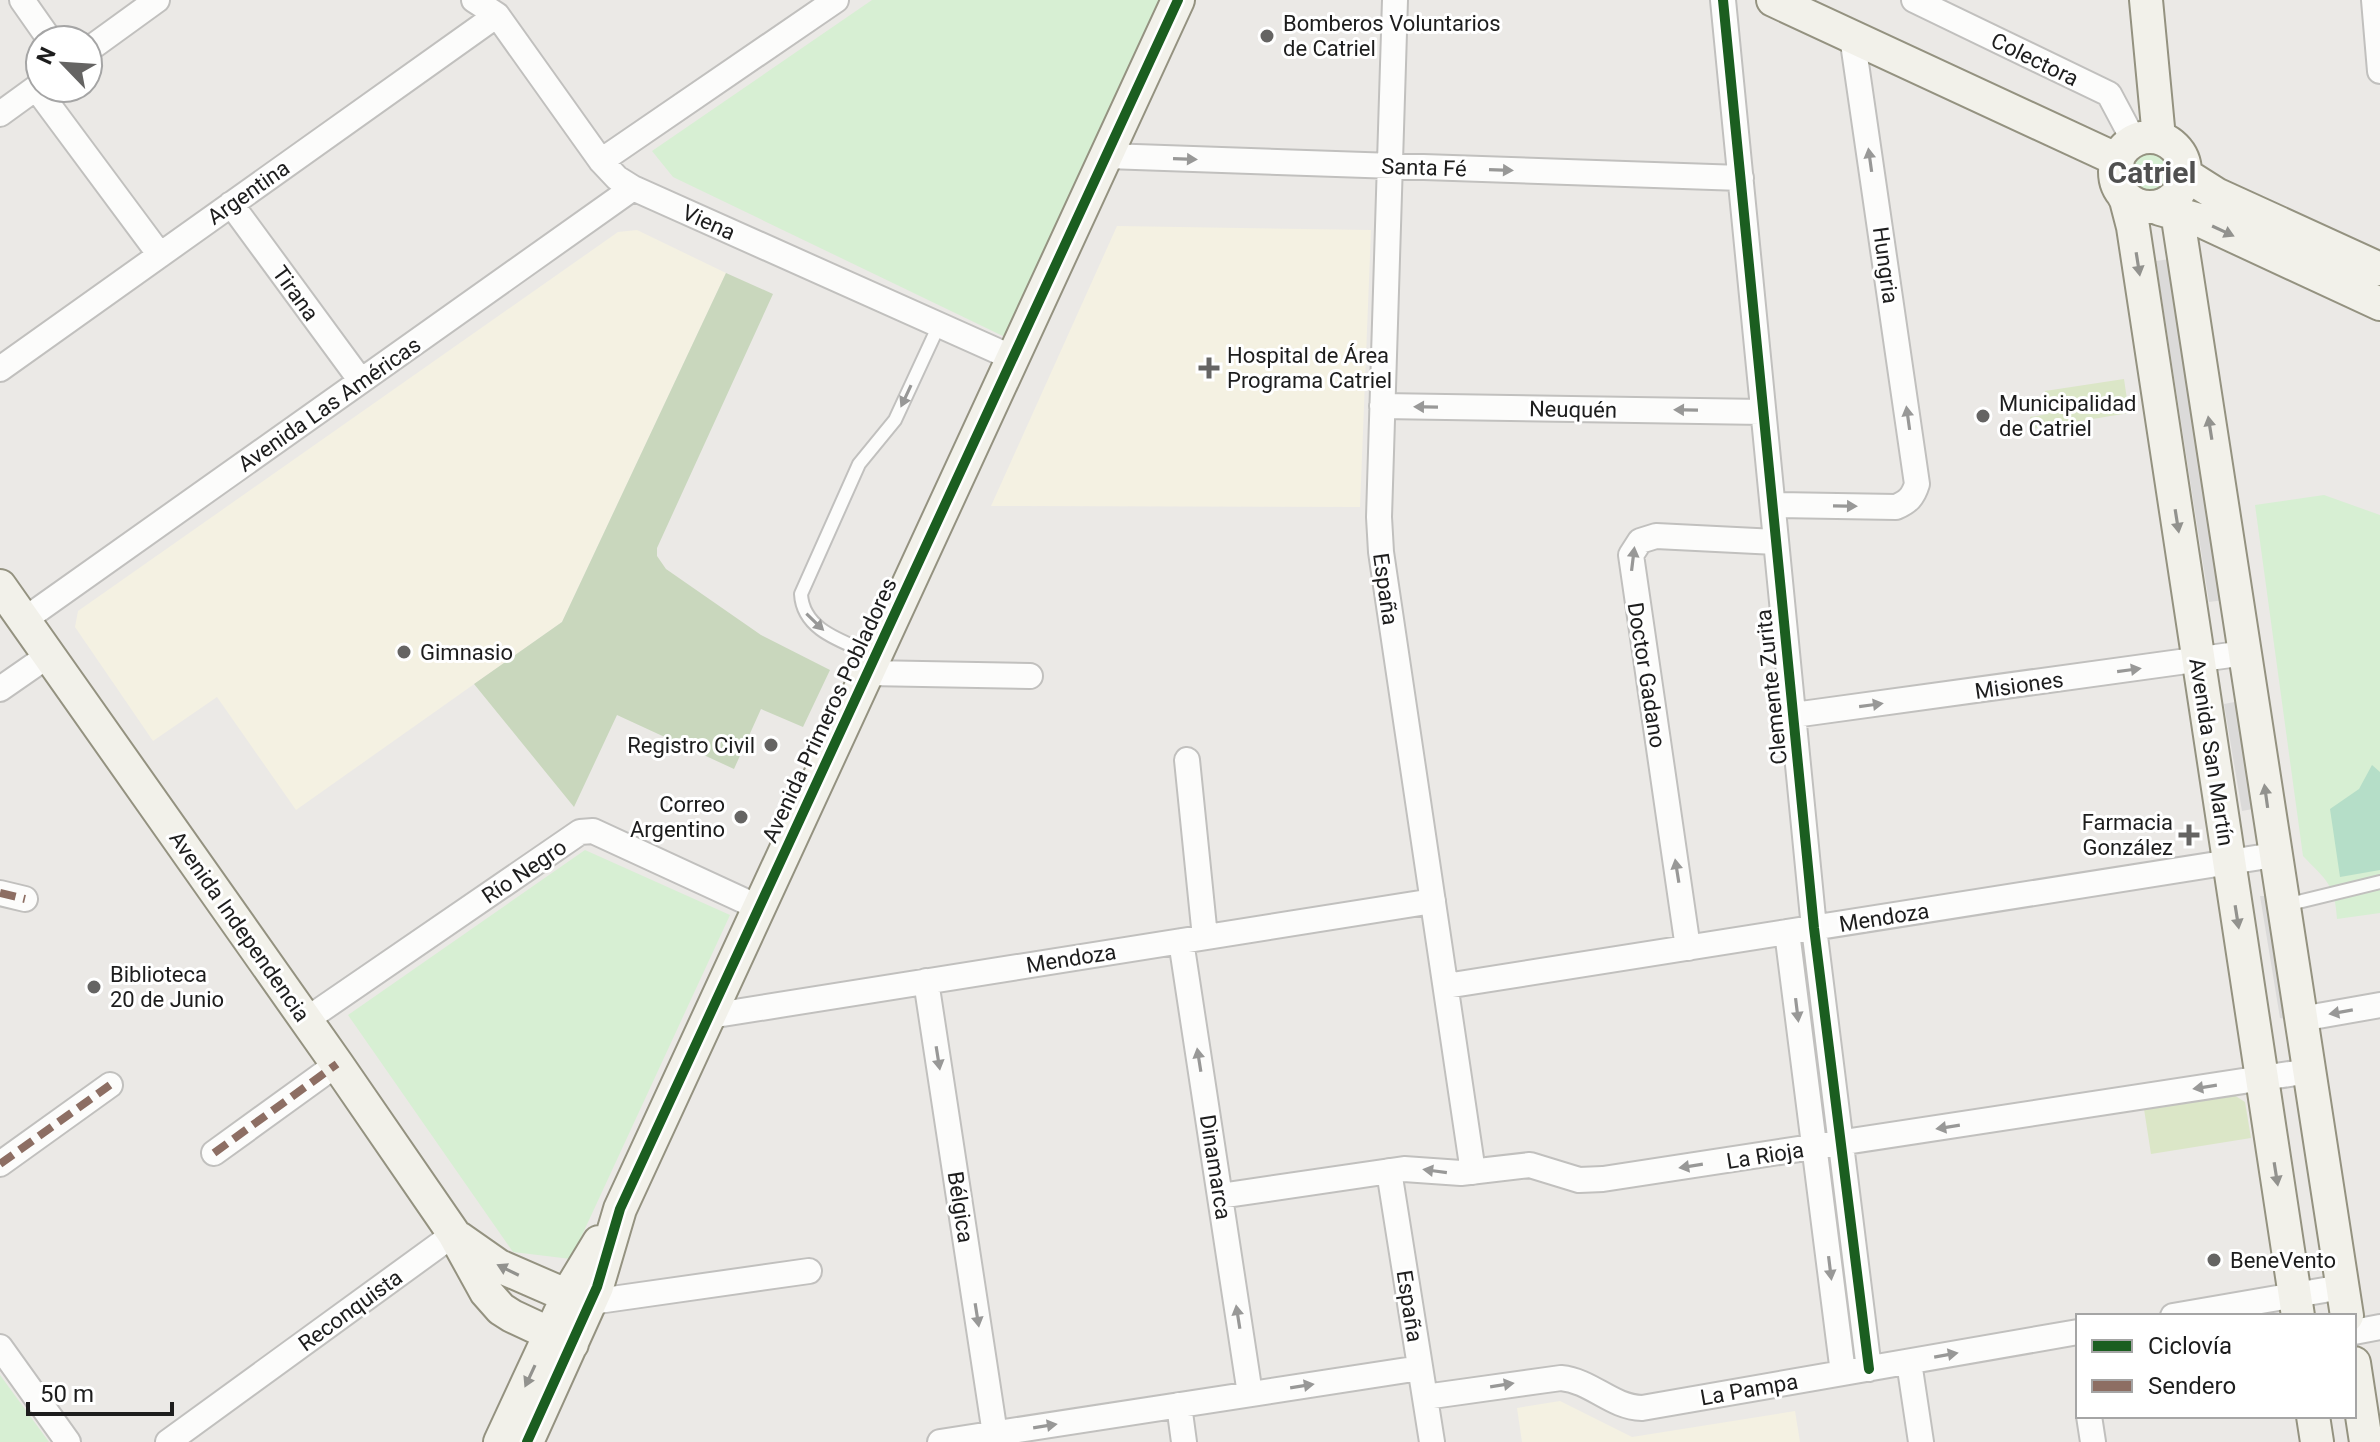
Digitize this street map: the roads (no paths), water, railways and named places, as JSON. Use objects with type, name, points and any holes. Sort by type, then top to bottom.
[{"type":"street","points":[[22,0],[39,24]]},
{"type":"street","points":[[104,38],[157,0]]},
{"type":"street","name":"Viena","points":[[474,0],[497,15],[601,161],[617,178],[633,188],[1013,358]]},
{"type":"street","points":[[601,161],[836,0]]},
{"type":"street","name":"Avenida Primeros Pobladores","points":[[527,1442],[573,1319],[620,1209],[1178,0]]},
{"type":"street","name":"España","points":[[1395,0],[1379,517],[1381,552],[1473,1172]]},
{"type":"street","name":"Clemente Zurita","points":[[1723,0],[1814,928],[1869,1369]]},
{"type":"street","points":[[1773,0],[2133,157]]},
{"type":"street","name":"Colectora","points":[[1914,0],[2109,94],[2133,157]]},
{"type":"street","points":[[2146,0],[2133,157],[2137,205],[2216,194],[2380,269]]},
{"type":"street","points":[[2374,0],[2380,71]]},
{"type":"street","name":"Argentina","points":[[0,369],[497,15]]},
{"type":"street","name":"Hungria","points":[[1773,505],[1896,507],[1914,495],[1917,474],[1852,36]]},
{"type":"street","points":[[0,114],[24,96]]},
{"type":"street","points":[[51,104],[160,255]]},
{"type":"street","name":"Avenida San Martín","points":[[2296,1306],[2133,227],[2126,200],[2133,157],[2177,149],[2183,158],[2171,199],[2345,1301]]},
{"type":"street","name":"Santa Fé","points":[[1107,156],[1741,178]]},
{"type":"street","name":"Avenida Las Américas","points":[[24,620],[633,188]]},
{"type":"street","points":[[2171,199],[2212,225],[2380,304]]},
{"type":"street","name":"Tirana","points":[[231,204],[361,381]]},
{"type":"street","name":"Neuquén","points":[[1382,406],[1763,412]]},
{"type":"street","name":"Doctor Gadano","points":[[1688,948],[1631,555],[1640,541],[1656,536],[1776,542]]},
{"type":"street","name":"Avenida Independencia","points":[[0,586],[337,1064],[454,1234],[478,1281],[493,1301],[512,1316],[573,1319]]},
{"type":"street","name":"Misiones","points":[[1794,715],[2245,653]]},
{"type":"street","points":[[0,689],[49,655]]},
{"type":"street","points":[[872,664],[1030,676]]},
{"type":"street","name":"Dinamarca","points":[[1187,760],[1193,939],[1220,1196],[1250,1394]]},
{"type":"street","name":"Río Negro","points":[[306,1020],[580,832],[593,831],[760,908]]},
{"type":"street","name":"Mendoza","points":[[1446,986],[2274,855]]},
{"type":"street","points":[[0,893],[25,899]]},
{"type":"street","name":"Mendoza","points":[[710,1016],[1433,901]]},
{"type":"street","points":[[1787,932],[1843,1373]]},
{"type":"street","name":"Bélgica","points":[[926,981],[995,1434]]},
{"type":"street","points":[[2301,1019],[2380,1005]]},
{"type":"street","points":[[214,1153],[337,1064]]},
{"type":"street","name":"La Rioja","points":[[1220,1196],[1418,1168],[1450,1173],[1530,1165],[1579,1180],[1591,1180],[2309,1071]]},
{"type":"street","points":[[0,1164],[110,1085]]},
{"type":"street","name":"España","points":[[1389,1171],[1432,1442]]},
{"type":"street","name":"Reconquista","points":[[168,1442],[454,1234]]},
{"type":"street","points":[[573,1319],[809,1271]]},
{"type":"street","points":[[2198,1314],[2345,1301]]},
{"type":"street","name":"Avenida Primeros Pobladores","points":[[500,1442],[573,1319]]},
{"type":"street","points":[[2356,1332],[2380,1327]]},
{"type":"street","name":"La Pampa","points":[[1425,1397],[1561,1378],[1581,1383],[1621,1406],[1642,1408],[2076,1332]]},
{"type":"street","points":[[0,1347],[68,1442]]},
{"type":"street","points":[[1909,1362],[1921,1442]]},
{"type":"street","points":[[953,1441],[1420,1368]]},
{"type":"street","points":[[2356,1376],[2366,1442]]},
{"type":"street","points":[[1179,1405],[1184,1442]]},
{"type":"street","points":[[2089,1418],[2093,1442]]},
{"type":"street","points":[[2313,1418],[2317,1442]]},
{"type":"lane","points":[[872,664],[822,631],[805,613],[801,594],[859,464],[895,420],[939,325]]},
{"type":"lane","points":[[2283,905],[2380,882]]},
{"type":"place","name":"Bomberos Voluntarios de Catriel","points":[[1267,36]]},
{"type":"place","name":"Hospital de Área Programa Catriel","points":[[1209,368]]},
{"type":"place","name":"Municipalidad de Catriel","points":[[1983,416]]},
{"type":"place","name":"Gimnasio","points":[[404,652]]},
{"type":"place","name":"Registro Civil","points":[[771,745]]},
{"type":"place","name":"Correo Argentino","points":[[741,817]]},
{"type":"place","name":"Farmacia González","points":[[2189,835]]},
{"type":"place","name":"Biblioteca 20 de Junio","points":[[94,987]]},
{"type":"place","name":"BeneVento","points":[[2214,1260]]},
{"type":"district","name":"Catriel","points":[[2152,173]]}]
